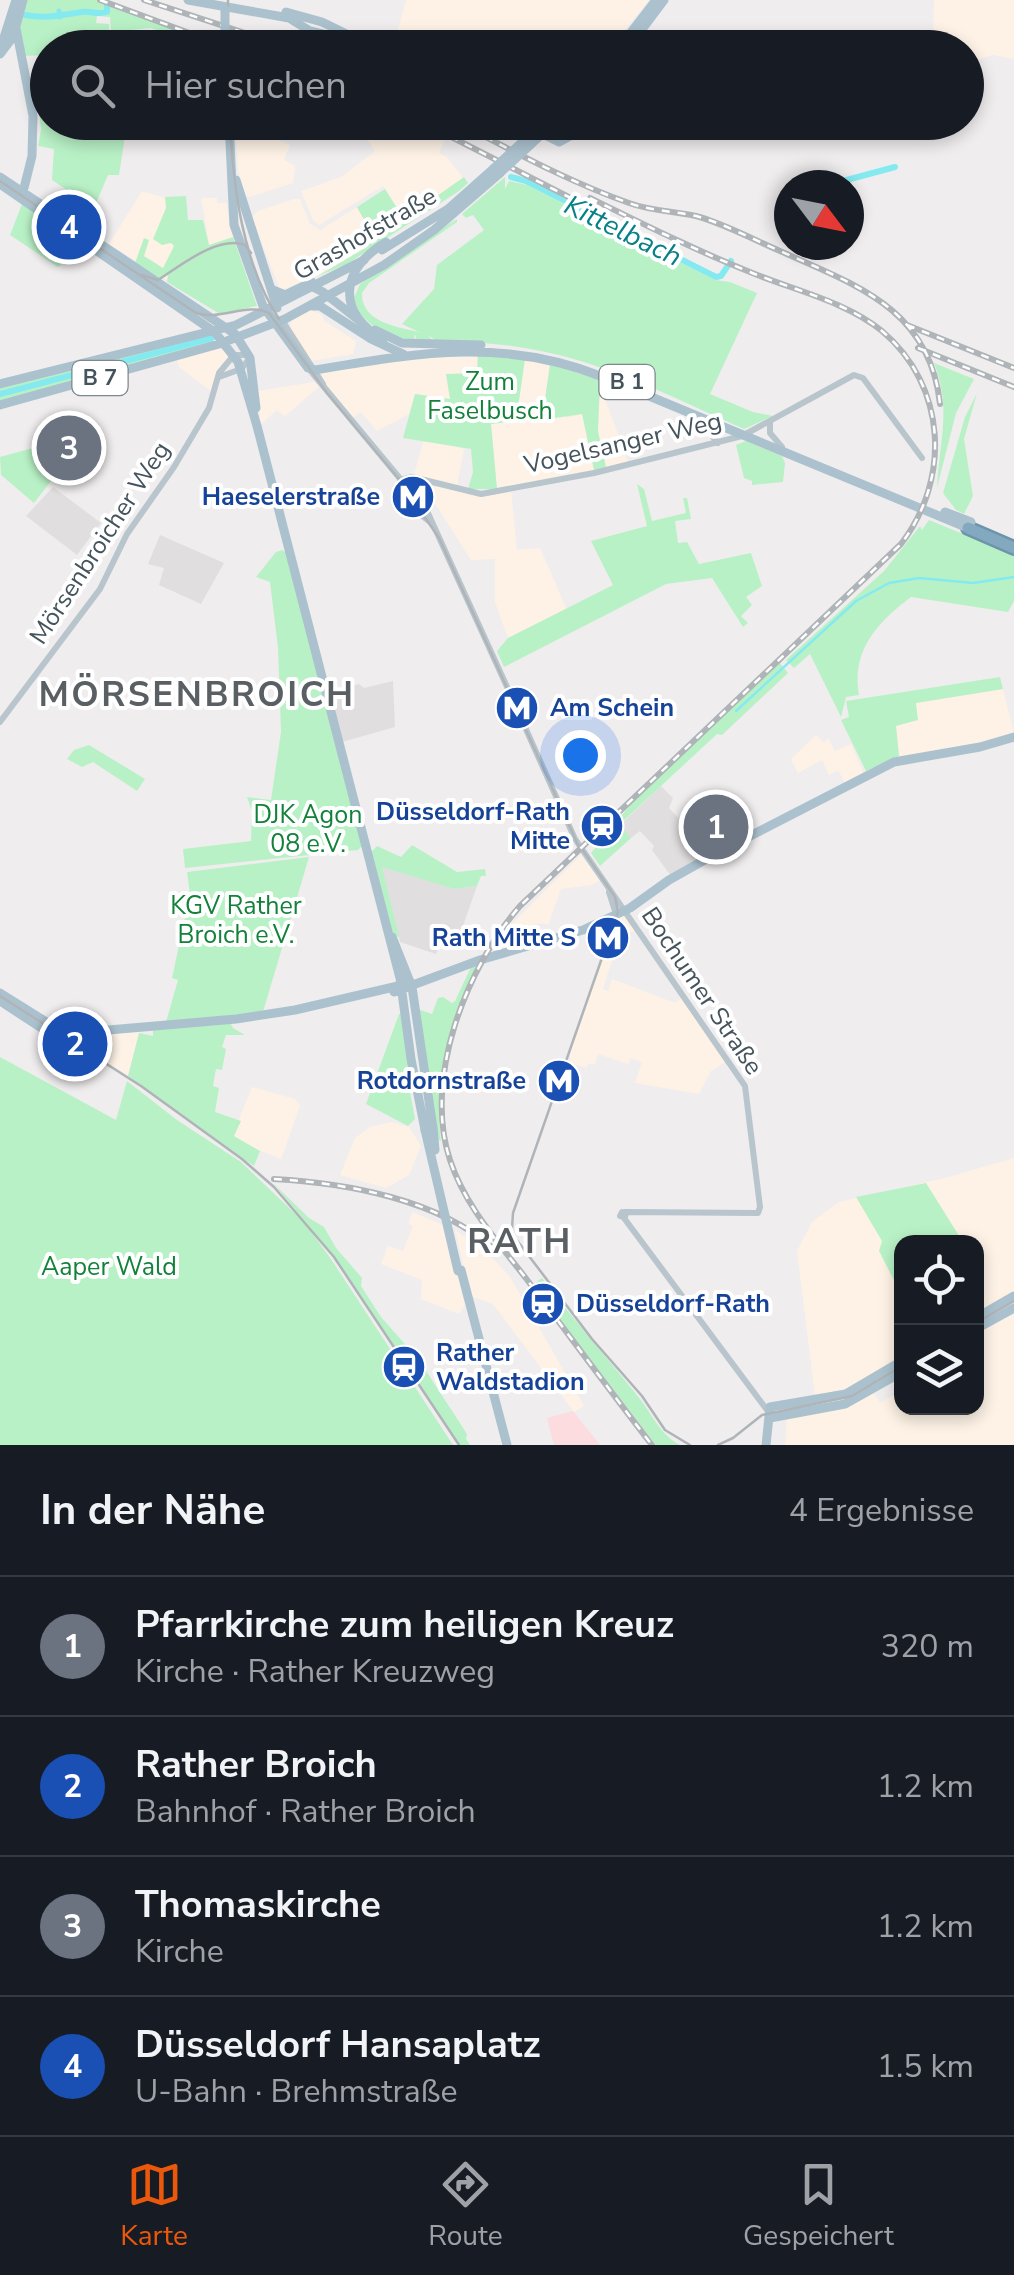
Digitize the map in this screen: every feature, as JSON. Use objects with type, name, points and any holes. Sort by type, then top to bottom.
[{"type":"highway","points":[[969,525],[1014,544]]},
{"type":"main road","points":[[0,52],[10,42],[20,0]]},
{"type":"main road","points":[[188,0],[305,20],[330,30]]},
{"type":"main road","points":[[209,0],[227,5]]},
{"type":"main road","points":[[633,30],[656,0]]},
{"type":"main road","points":[[642,30],[664,0]]},
{"type":"main road","points":[[305,20],[313,30]]},
{"type":"main road","points":[[0,52],[12,28]]},
{"type":"main road","points":[[12,28],[30,94]]},
{"type":"main road","points":[[10,42],[20,60]]},
{"type":"main road","points":[[23,192],[33,140]]},
{"type":"main road","points":[[230,140],[233,222],[272,309],[316,371],[403,354]]},
{"type":"main road","points":[[497,171],[521,140]]},
{"type":"main road","points":[[483,183],[534,140]]},
{"type":"main road","points":[[231,154],[242,206],[271,288],[272,309]]},
{"type":"main road","points":[[0,180],[176,293],[226,340],[241,369],[385,924],[400,964],[407,1033],[460,1270],[508,1445]]},
{"type":"main road","points":[[0,180],[11,192],[248,354]]},
{"type":"main road","name":"Grashofstraße","points":[[272,309],[384,265],[420,240],[483,183]]},
{"type":"main road","name":"Grashofstraße","points":[[280,322],[310,306],[320,290],[483,183]]},
{"type":"main road","points":[[11,192],[23,192]]},
{"type":"main road","name":"B 1","points":[[467,192],[386,242],[358,265],[350,294],[360,322],[383,340],[403,348],[502,351],[576,367],[969,525]]},
{"type":"main road","points":[[420,240],[417,235],[426,223]]},
{"type":"main road","points":[[372,328],[356,313],[354,294],[360,282],[384,265]]},
{"type":"main road","points":[[271,288],[285,295],[320,290],[372,328]]},
{"type":"main road","points":[[166,299],[168,292],[176,293]]},
{"type":"main road","points":[[310,306],[318,305],[403,354]]},
{"type":"main road","points":[[330,312],[330,307],[335,306],[346,310]]},
{"type":"main road","name":"B 7","points":[[0,384],[196,336],[226,340],[249,320],[272,309]]},
{"type":"main road","points":[[249,320],[245,327],[250,333],[248,354],[257,426]]},
{"type":"main road","points":[[196,336],[200,322]]},
{"type":"main road","name":"B 7","points":[[0,405],[280,322]]},
{"type":"main road","name":"B 1","points":[[372,328],[402,343],[486,345],[564,359],[969,525]]},
{"type":"main road","name":"B 1","points":[[403,354],[502,351]]},
{"type":"main road","points":[[0,1001],[48,1025],[73,1032],[236,1019],[402,988],[480,960],[572,935],[620,913],[727,847],[878,768],[1014,737]]},
{"type":"main road","points":[[402,988],[413,1002],[419,1030],[429,1129]]},
{"type":"main road","points":[[0,993],[17,1009]]},
{"type":"main road","points":[[407,1033],[411,1025],[419,1030]]},
{"type":"main road","points":[[984,1321],[993,1316],[990,1310],[1014,1296]]},
{"type":"main road","points":[[984,1321],[1014,1308]]},
{"type":"main road","points":[[766,1445],[772,1406],[846,1394],[894,1366]]},
{"type":"main road","points":[[769,1414],[842,1405],[894,1376]]},
{"type":"street","name":"Mörsenbroicher Weg","points":[[0,722],[100,589],[125,537],[209,408],[222,374],[226,340]]},
{"type":"street","points":[[222,374],[241,369],[248,354]]},
{"type":"street","points":[[316,371],[331,398]]},
{"type":"street","points":[[316,371],[331,398]]},
{"type":"street","name":"Vogelsanger Weg","points":[[400,480],[412,478],[484,494],[594,473],[745,435],[858,375],[922,458]]},
{"type":"street","name":"Bochumer Straße","points":[[331,398],[427,512],[575,839],[620,913],[745,1086],[758,1213],[625,1215],[769,1414]]},
{"type":"street","points":[[694,416],[713,442]]},
{"type":"street","points":[[771,421],[770,433],[782,448]]},
{"type":"shaded area","points":[[406,0],[649,0],[625,30],[398,30]]},
{"type":"shaded area","points":[[934,0],[1014,0],[1014,59],[993,55],[984,58],[984,30],[933,30]]},
{"type":"shaded area","points":[[236,140],[279,140],[290,145],[284,160],[295,166],[293,183],[249,197],[244,194]]},
{"type":"shaded area","points":[[368,140],[445,140],[439,153],[464,179],[405,220],[383,186],[319,225],[301,191],[341,177],[375,151]]},
{"type":"shaded area","points":[[142,191],[169,199],[209,244],[201,198],[217,198],[217,203],[227,203],[229,224],[256,307],[251,309],[170,282],[109,244]]},
{"type":"shaded area","points":[[300,199],[310,224],[320,230],[357,207],[374,237],[362,250],[316,277],[280,290],[252,217],[258,211]]},
{"type":"shaded area","points":[[310,310],[356,341],[353,354],[312,361],[290,329],[292,319]]},
{"type":"shaded area","points":[[217,346],[229,355],[212,392],[179,367],[177,358]]},
{"type":"shaded area","points":[[478,353],[477,373],[455,375],[451,400],[415,394],[409,414],[377,431],[361,412],[352,418],[321,377],[324,371],[400,357]]},
{"type":"shaded area","points":[[525,359],[550,364],[567,418],[597,410],[602,391],[629,464],[497,489],[491,424],[516,421]]},
{"type":"shaded area","points":[[314,382],[319,387],[285,416],[277,410],[260,425],[258,391]]},
{"type":"shaded area","points":[[423,442],[464,449],[457,486],[414,475]]},
{"type":"shaded area","points":[[430,485],[483,497],[511,491],[517,550],[540,548],[567,610],[508,638],[495,602],[495,559],[471,560],[431,497]]},
{"type":"shaded area","points":[[53,487],[101,523],[77,555],[26,516]]},
{"type":"shaded area","points":[[160,535],[224,563],[201,604],[159,585],[164,568],[148,564]]},
{"type":"shaded area","points":[[393,681],[395,727],[342,742],[329,690]]},
{"type":"shaded area","points":[[1003,689],[1014,734],[982,745],[899,756],[896,725],[918,720],[915,703]]},
{"type":"shaded area","points":[[816,735],[824,743],[828,738],[835,751],[851,744],[863,772],[861,777],[846,785],[838,770],[829,775],[822,760],[798,773],[791,759]]},
{"type":"shaded area","points":[[661,786],[673,798],[669,808],[691,831],[705,856],[671,876],[652,850],[654,846],[640,831],[631,838],[619,826]]},
{"type":"shaded area","points":[[581,855],[600,880],[592,885],[561,889],[548,925],[511,925]]},
{"type":"shaded area","points":[[381,867],[454,889],[477,886],[457,943],[442,938],[436,954],[400,942]]},
{"type":"shaded area","points":[[617,916],[625,917],[635,931],[620,934],[603,989],[608,991],[612,979],[675,1003],[682,998],[725,1062],[711,1071],[699,1094],[635,1083],[642,1062],[631,1058],[628,1064],[598,1054],[594,1065],[588,1063],[587,1068],[570,1063]]},
{"type":"shaded area","points":[[140,1031],[128,1076],[84,1046],[92,1033]]},
{"type":"shaded area","points":[[252,1087],[295,1099],[300,1106],[281,1159],[232,1136]]},
{"type":"shaded area","points":[[392,1122],[409,1127],[421,1146],[409,1175],[386,1188],[340,1175],[355,1138],[370,1127]]},
{"type":"shaded area","points":[[1014,1158],[1014,1294],[984,1312],[984,1235],[894,1235],[894,1364],[862,1385],[815,1396],[797,1251],[812,1222],[839,1202]]},
{"type":"shaded area","points":[[413,1212],[445,1226],[465,1305],[459,1314],[421,1299],[422,1280],[381,1264],[388,1246],[403,1251],[413,1226],[408,1224]]},
{"type":"shaded area","points":[[455,1230],[487,1252],[510,1277],[584,1406],[574,1412],[493,1304],[471,1296]]},
{"type":"shaded area","points":[[1014,1310],[1011,1445],[785,1445],[787,1418],[873,1392],[880,1403],[894,1395],[894,1415],[984,1415],[984,1328]]},
{"type":"shaded area","points":[[573,1411],[600,1445],[554,1445],[547,1418]]},
{"type":"green space","points":[[27,0],[96,0],[177,30],[111,30],[110,17],[97,16],[96,23],[109,24],[109,30],[30,30],[30,56],[22,56],[20,27]]},
{"type":"green space","points":[[39,140],[124,140],[119,175],[108,175],[94,208],[52,180],[54,149],[38,146]]},
{"type":"green space","points":[[464,177],[468,183],[459,191],[347,264],[316,277],[362,250],[374,238],[357,207],[385,189],[404,219]]},
{"type":"green space","points":[[505,177],[505,189],[509,181],[527,185],[715,280],[757,293],[710,394],[773,416],[744,429],[649,386],[575,359],[508,345],[435,340],[428,335],[432,340],[417,341],[415,334],[414,341],[385,333],[369,323],[354,298],[360,284],[457,219],[457,222],[369,283],[362,293],[368,312],[375,318],[421,333],[402,324],[434,289],[437,265],[484,230],[473,215],[466,218],[462,214]]},
{"type":"green space","points":[[186,196],[188,220],[203,220],[209,245],[233,237],[257,306],[220,314],[167,282],[168,274],[158,279],[135,263],[144,238],[149,240],[144,256],[163,268],[174,246],[153,239],[166,208],[165,197]]},
{"type":"green space","points":[[22,204],[84,247],[58,267],[10,235]]},
{"type":"green space","points":[[212,335],[212,344],[0,404],[0,384]]},
{"type":"green space","name":"Zum Faselbusch","points":[[478,353],[525,359],[516,421],[491,424],[497,489],[468,489],[473,472],[471,449],[403,438],[415,394],[450,399],[446,374],[477,373]]},
{"type":"green space","points":[[934,363],[974,379],[956,413],[937,488],[943,411]]},
{"type":"green space","points":[[550,364],[600,380],[598,431],[606,467],[594,470],[582,414],[542,420]]},
{"type":"green space","points":[[977,393],[964,439],[973,496],[964,514],[943,493],[965,417]]},
{"type":"green space","points":[[746,441],[782,456],[783,482],[752,485],[752,481],[744,478],[736,445]]},
{"type":"green space","points":[[51,443],[54,477],[34,503],[1,475],[0,457]]},
{"type":"green space","points":[[637,484],[644,489],[652,521],[686,513],[683,498],[687,498],[691,519],[675,521],[678,543],[687,542],[699,564],[751,553],[762,586],[746,597],[752,605],[741,616],[748,623],[743,627],[712,578],[666,584],[504,667],[497,651],[508,638],[613,585],[591,541],[647,526]]},
{"type":"green space","points":[[929,520],[1014,555],[1014,601],[1008,612],[911,597],[870,638],[859,664],[859,695],[846,697],[841,717],[810,654],[794,668],[786,660],[884,571]]},
{"type":"green space","name":"DJK Agon 08 e.V.","points":[[282,550],[287,553],[362,846],[358,850],[185,868],[183,849],[251,841],[252,811],[247,797],[271,800],[281,732],[278,648],[270,582],[256,577]]},
{"type":"green space","points":[[780,663],[788,673],[619,825],[631,838],[600,866],[591,853],[640,793]]},
{"type":"green space","points":[[1000,677],[1003,689],[916,703],[918,720],[896,726],[899,756],[866,771],[841,720],[849,717],[846,701]]},
{"type":"green space","points":[[89,745],[145,779],[137,791],[93,762],[82,767],[67,759],[74,750]]},
{"type":"green space","points":[[412,845],[457,872],[485,869],[486,876],[481,876],[477,886],[454,889],[382,867],[399,936],[395,939],[385,921],[371,852],[377,846],[401,857]]},
{"type":"green space","name":"KGV Rather Broich e.V.","points":[[309,857],[263,1012],[166,1022],[178,980],[172,978],[190,894],[187,872]]},
{"type":"green space","points":[[479,963],[460,1006],[442,1071],[441,1141],[437,1140],[418,1009],[432,1014],[438,998],[455,1001],[471,967]]},
{"type":"green space","points":[[399,1014],[412,1078],[409,1087],[415,1119],[408,1126],[366,1104]]},
{"type":"green space","points":[[230,1022],[245,1035],[226,1035],[222,1070],[216,1069],[213,1086],[219,1088],[215,1112],[241,1121],[234,1136],[260,1151],[254,1166],[128,1076],[139,1033],[153,1036],[153,1030]]},
{"type":"green space","name":"Aaper Wald","points":[[0,1057],[116,1120],[127,1081],[241,1162],[304,1222],[453,1445],[0,1445]]},
{"type":"green space","points":[[273,1183],[324,1227],[362,1278],[361,1286],[381,1317],[419,1360],[467,1434],[470,1445],[460,1445],[335,1257]]},
{"type":"green space","points":[[926,1183],[959,1235],[894,1235],[894,1280],[879,1251],[882,1241],[856,1197]]},
{"type":"green space","points":[[542,1278],[661,1429],[680,1445],[656,1445],[533,1285]]},
{"type":"waterway","points":[[25,15],[103,13],[107,12],[107,4]]},
{"type":"waterway","points":[[59,11],[60,17]]},
{"type":"waterway","name":"Kittelbach","points":[[864,175],[895,167]]},
{"type":"waterway","name":"Kittelbach","points":[[511,177],[716,277],[731,261]]},
{"type":"waterway","name":"Kittelbach","points":[[0,394],[212,338]]},
{"type":"waterway","points":[[736,711],[856,601],[889,583],[919,578],[973,583],[1014,577]]},
{"type":"tram line","points":[[227,30],[228,0]]},
{"type":"tram line","points":[[231,140],[248,250],[279,319]]},
{"type":"tram line","points":[[0,181],[196,313],[214,315],[252,309],[269,313],[327,393],[398,478],[439,538],[578,845]]},
{"type":"tram line","points":[[142,275],[158,280],[223,244],[245,245],[251,253]]},
{"type":"tram line","points":[[582,849],[615,897],[618,912],[513,1213],[512,1229],[665,1430],[690,1445]]},
{"type":"tram line","points":[[0,996],[141,1086],[274,1187],[334,1257],[459,1445]]},
{"type":"tram line","points":[[984,1318],[1014,1301]]},
{"type":"tram line","points":[[718,1445],[762,1415],[852,1396],[894,1371]]},
{"type":"railway","points":[[100,0],[181,30]]},
{"type":"railway","points":[[144,0],[236,30]]},
{"type":"railway","points":[[457,140],[600,213]]},
{"type":"railway","points":[[491,140],[607,195],[637,206],[717,223],[861,289],[905,323],[921,345],[933,372],[940,404]]},
{"type":"railway","points":[[590,198],[709,255],[835,304],[882,331],[904,353],[919,378],[930,405],[935,434],[928,491],[901,544],[520,906],[482,960],[455,1026],[442,1095],[443,1128],[456,1177],[484,1224],[652,1445]]},
{"type":"railway","points":[[907,325],[1014,368]]},
{"type":"railway","points":[[918,348],[1014,387]]},
{"type":"railway","points":[[274,1179],[360,1190],[419,1206],[471,1232],[494,1249]]},
{"type":"place","name":"Düsseldorf Hansaplatz","points":[[69,227]]},
{"type":"place","name":"Thomaskirche","points":[[69,448]]},
{"type":"place","name":"Haeselerstraße","points":[[413,497]]},
{"type":"place","name":"Am Schein","points":[[517,708]]},
{"type":"place","name":"Düsseldorf-Rath Mitte","points":[[602,826]]},
{"type":"place","name":"Pfarrkirche zum heiligen Kreuz","points":[[716,827]]},
{"type":"place","name":"Rath Mitte S","points":[[608,938]]},
{"type":"place","name":"Rather Broich","points":[[75,1044]]},
{"type":"place","name":"Rotdornstraße","points":[[559,1081]]},
{"type":"place","name":"Düsseldorf-Rath","points":[[543,1304]]},
{"type":"place","name":"Rather Waldstadion","points":[[404,1367]]},
{"type":"district","name":"MÖRSENBROICH","points":[[197,694]]},
{"type":"district","name":"RATH","points":[[520,1241]]}]
